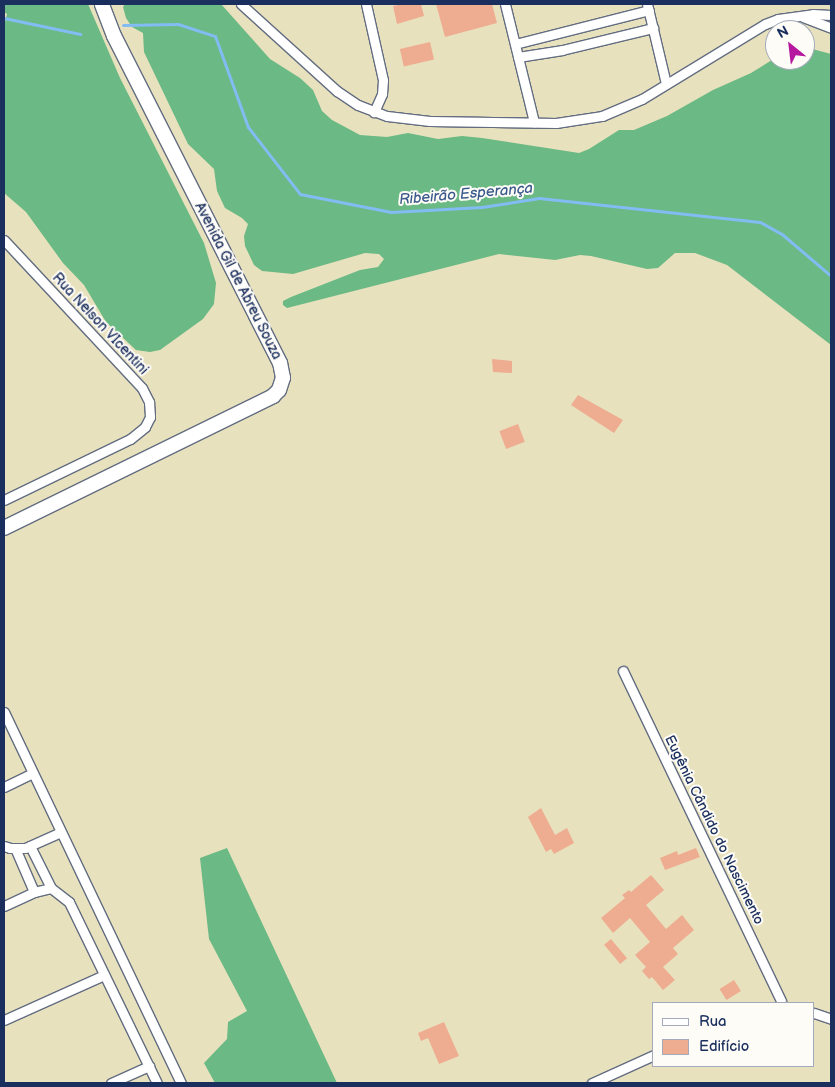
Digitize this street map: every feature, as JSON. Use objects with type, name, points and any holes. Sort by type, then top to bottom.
[{"type":"street","name":"Avenida Gil de Abreu Souza","points":[[4,528],[273,396],[279,390],[283,378],[280,363],[114,36],[102,4]]},
{"type":"street","points":[[241,4],[337,91],[358,105],[374,112],[414,120],[575,122],[602,116],[642,99],[765,24],[778,19],[813,14],[831,16]]},
{"type":"street","points":[[366,4],[383,80],[382,94],[374,112]]},
{"type":"street","points":[[505,4],[534,122]]},
{"type":"street","points":[[515,44],[648,7],[666,84]]},
{"type":"street","points":[[800,16],[831,28]]},
{"type":"street","points":[[518,57],[562,50],[653,28]]},
{"type":"street","name":"Rua Nelson VIcentini","points":[[4,240],[142,388],[149,402],[150,417],[145,427],[130,439],[4,500]]},
{"type":"street","name":"Eugênia Cândido do Nascimento","points":[[623,672],[780,1002]]},
{"type":"street","points":[[4,712],[180,1083]]},
{"type":"street","points":[[4,787],[33,773]]},
{"type":"street","points":[[4,846],[15,848],[30,846],[61,832]]},
{"type":"street","points":[[30,846],[51,888],[69,902],[157,1083]]},
{"type":"street","points":[[15,848],[34,892]]},
{"type":"street","points":[[4,906],[34,892],[51,888]]},
{"type":"street","points":[[4,1020],[104,975]]},
{"type":"street","points":[[815,1013],[831,1019]]},
{"type":"street","points":[[592,1083],[652,1056]]},
{"type":"street","points":[[111,1083],[149,1066]]},
{"type":"green space","points":[[4,4],[88,4],[120,78],[204,243],[216,283],[214,304],[203,319],[160,350],[150,352],[136,350],[106,322],[84,285],[63,263],[26,212],[4,193],[4,26],[7,14],[4,12]]},
{"type":"green space","points":[[125,4],[221,4],[270,59],[300,78],[313,90],[322,111],[332,120],[360,135],[387,137],[408,133],[438,139],[462,136],[579,153],[589,149],[619,130],[634,130],[667,116],[713,90],[751,73],[765,64],[765,70],[815,70],[815,50],[831,54],[831,345],[727,265],[695,253],[675,253],[658,268],[647,269],[591,256],[580,255],[555,260],[499,254],[287,308],[283,305],[283,301],[360,270],[378,267],[384,259],[379,254],[365,253],[293,274],[262,271],[254,265],[245,246],[244,236],[248,224],[225,208],[217,191],[214,169],[188,144],[144,52],[143,33],[132,27],[126,18],[123,7]]},
{"type":"green space","points":[[227,848],[337,1083],[215,1083],[204,1063],[227,1039],[228,1022],[247,1011],[209,939],[200,858]]},
{"type":"building","points":[[421,4],[424,16],[397,24],[393,6]]},
{"type":"building","points":[[436,4],[492,4],[497,23],[445,37]]},
{"type":"building","points":[[430,42],[434,60],[404,67],[400,49]]},
{"type":"building","points":[[492,359],[512,361],[512,373],[493,372]]},
{"type":"building","points":[[578,395],[623,420],[614,433],[571,405]]},
{"type":"building","points":[[518,424],[525,442],[506,449],[499,431]]},
{"type":"building","points":[[541,808],[555,835],[567,828],[574,843],[554,854],[551,849],[546,852],[528,817]]},
{"type":"building","points":[[696,848],[700,857],[665,870],[660,858],[677,851],[678,855]]},
{"type":"building","points":[[651,875],[664,890],[646,905],[666,929],[682,915],[694,930],[673,948],[678,954],[663,967],[675,980],[663,990],[652,977],[649,979],[642,971],[646,967],[635,955],[650,942],[630,918],[613,933],[601,918],[625,898],[622,895],[629,890],[631,892]]},
{"type":"building","points":[[611,939],[627,958],[620,964],[604,945]]},
{"type":"building","points":[[734,980],[741,991],[726,1000],[720,989]]},
{"type":"building","points":[[444,1022],[459,1056],[439,1064],[428,1038],[421,1041],[418,1033]]},
{"type":"waterway","name":"Ribeirão Esperança","points":[[4,18],[80,34]]},
{"type":"waterway","name":"Ribeirão Esperança","points":[[123,25],[178,24],[215,36],[248,127],[300,194],[391,212],[482,207],[539,198],[760,222],[783,235],[831,276]]}]
